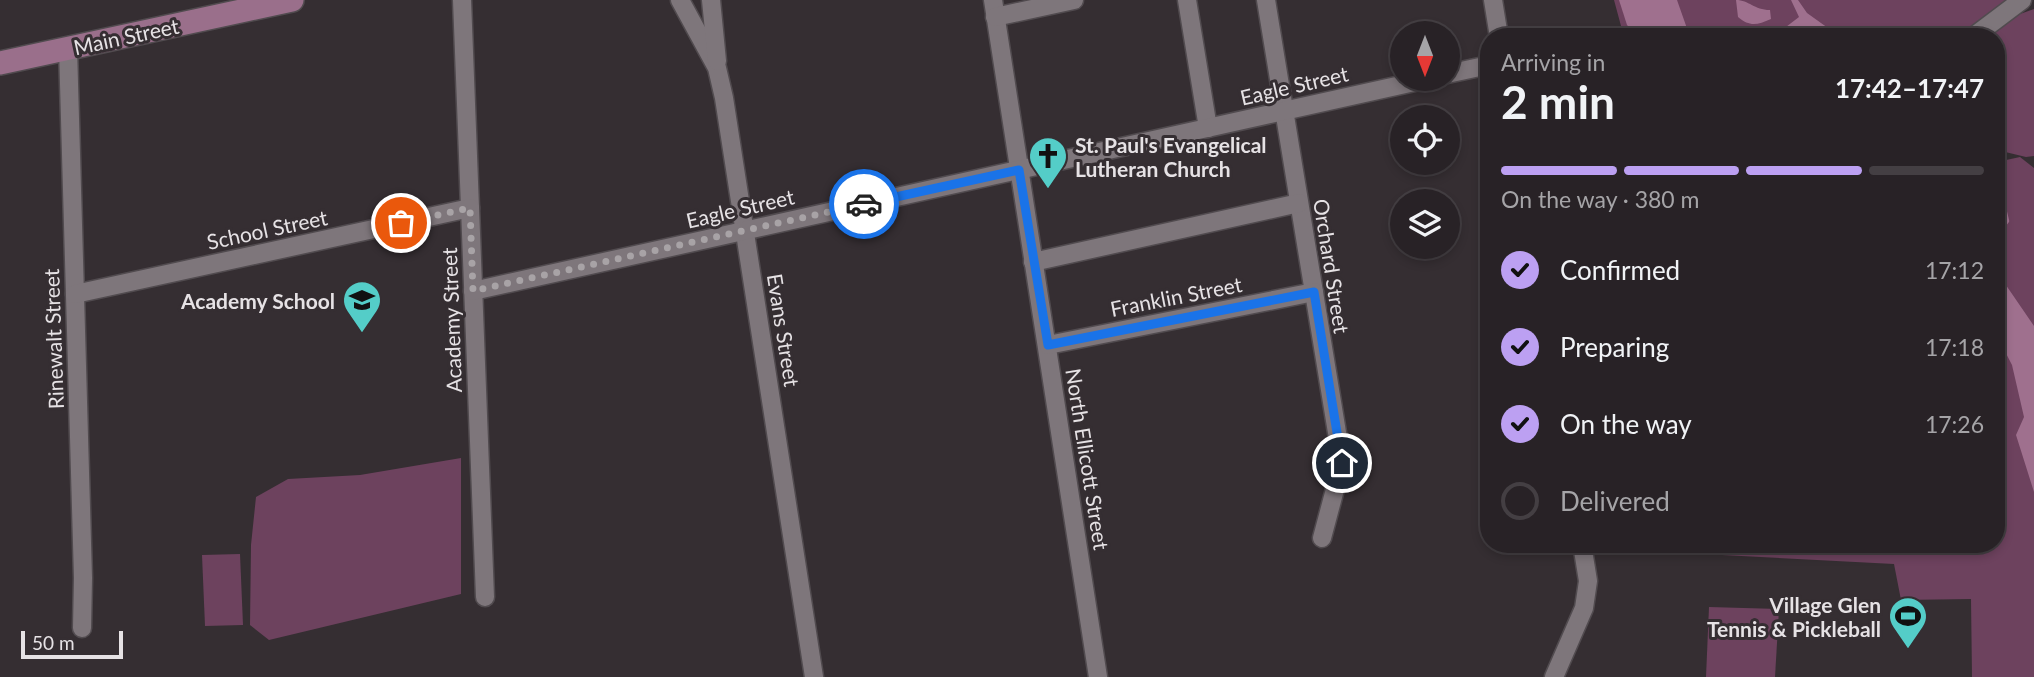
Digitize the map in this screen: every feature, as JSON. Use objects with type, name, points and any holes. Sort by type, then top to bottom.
[{"type":"main road","name":"Main Street","points":[[0,63],[266,3],[292,0]]},
{"type":"street","name":"Academy Street","points":[[462,0],[485,597]]},
{"type":"street","name":"Evans Street","points":[[680,0],[717,68],[724,98],[814,677]]},
{"type":"street","points":[[711,0],[717,68]]},
{"type":"street","points":[[994,8],[1074,0]]},
{"type":"street","points":[[1187,0],[1208,128]]},
{"type":"street","name":"Orchard Street","points":[[1266,0],[1342,463],[1322,538]]},
{"type":"street","points":[[1493,0],[1498,28]]},
{"type":"street","points":[[1985,28],[2022,0]]},
{"type":"street","name":"North Ellicott Street","points":[[994,8],[1098,677]]},
{"type":"street","name":"Rinewalt Street","points":[[68,48],[83,578],[82,628]]},
{"type":"street","points":[[1460,72],[1480,67]]},
{"type":"street","name":"Eagle Street","points":[[473,291],[1390,87]]},
{"type":"street","points":[[1034,262],[1299,202]]},
{"type":"street","name":"School Street","points":[[75,294],[470,208]]},
{"type":"street","name":"Franklin Street","points":[[1048,345],[1314,292]]},
{"type":"street","points":[[1554,677],[1584,608],[1588,581],[1583,553]]},
{"type":"shaded area","points":[[1614,0],[2016,0],[2020,14],[2034,9],[2034,156],[2026,157],[2005,152],[2005,28],[1622,28]]},
{"type":"shaded area","points":[[1619,0],[1677,0],[1687,28],[1630,28]]},
{"type":"shaded area","points":[[1736,0],[1770,10],[1771,19],[1758,24],[1746,22],[1738,17]]},
{"type":"shaded area","points":[[1791,0],[1798,0],[1807,13],[1828,28],[1785,28],[1799,17]]},
{"type":"shaded area","points":[[2020,157],[2034,168],[2034,677],[1972,677],[1971,599],[1901,600],[1894,564],[1722,553],[2005,553],[2005,160]]},
{"type":"shaded area","points":[[2005,284],[2034,326],[2034,492],[2016,435],[2024,417],[2012,365],[2005,351]]},
{"type":"shaded area","points":[[461,458],[461,594],[269,640],[250,625],[251,545],[256,497],[288,479],[360,475]]},
{"type":"shaded area","points":[[240,554],[243,625],[205,626],[202,555]]},
{"type":"shaded area","points":[[1709,607],[1779,609],[1775,677],[1706,677]]},
{"type":"waterway","points":[[2005,213],[2005,224]]},
{"type":"way so far","points":[[401,223],[470,208],[473,291],[864,204]]},
{"type":"place","name":"St. Paul's Evangelical Lutheran Church","points":[[1048,190]]},
{"type":"place","name":"Academy School","points":[[362,334]]},
{"type":"place","name":"Village Glen Tennis & Pickleball","points":[[1908,650]]},
{"type":"route","points":[[864,204],[1019,170],[1048,345],[1314,292],[1342,463]]}]
